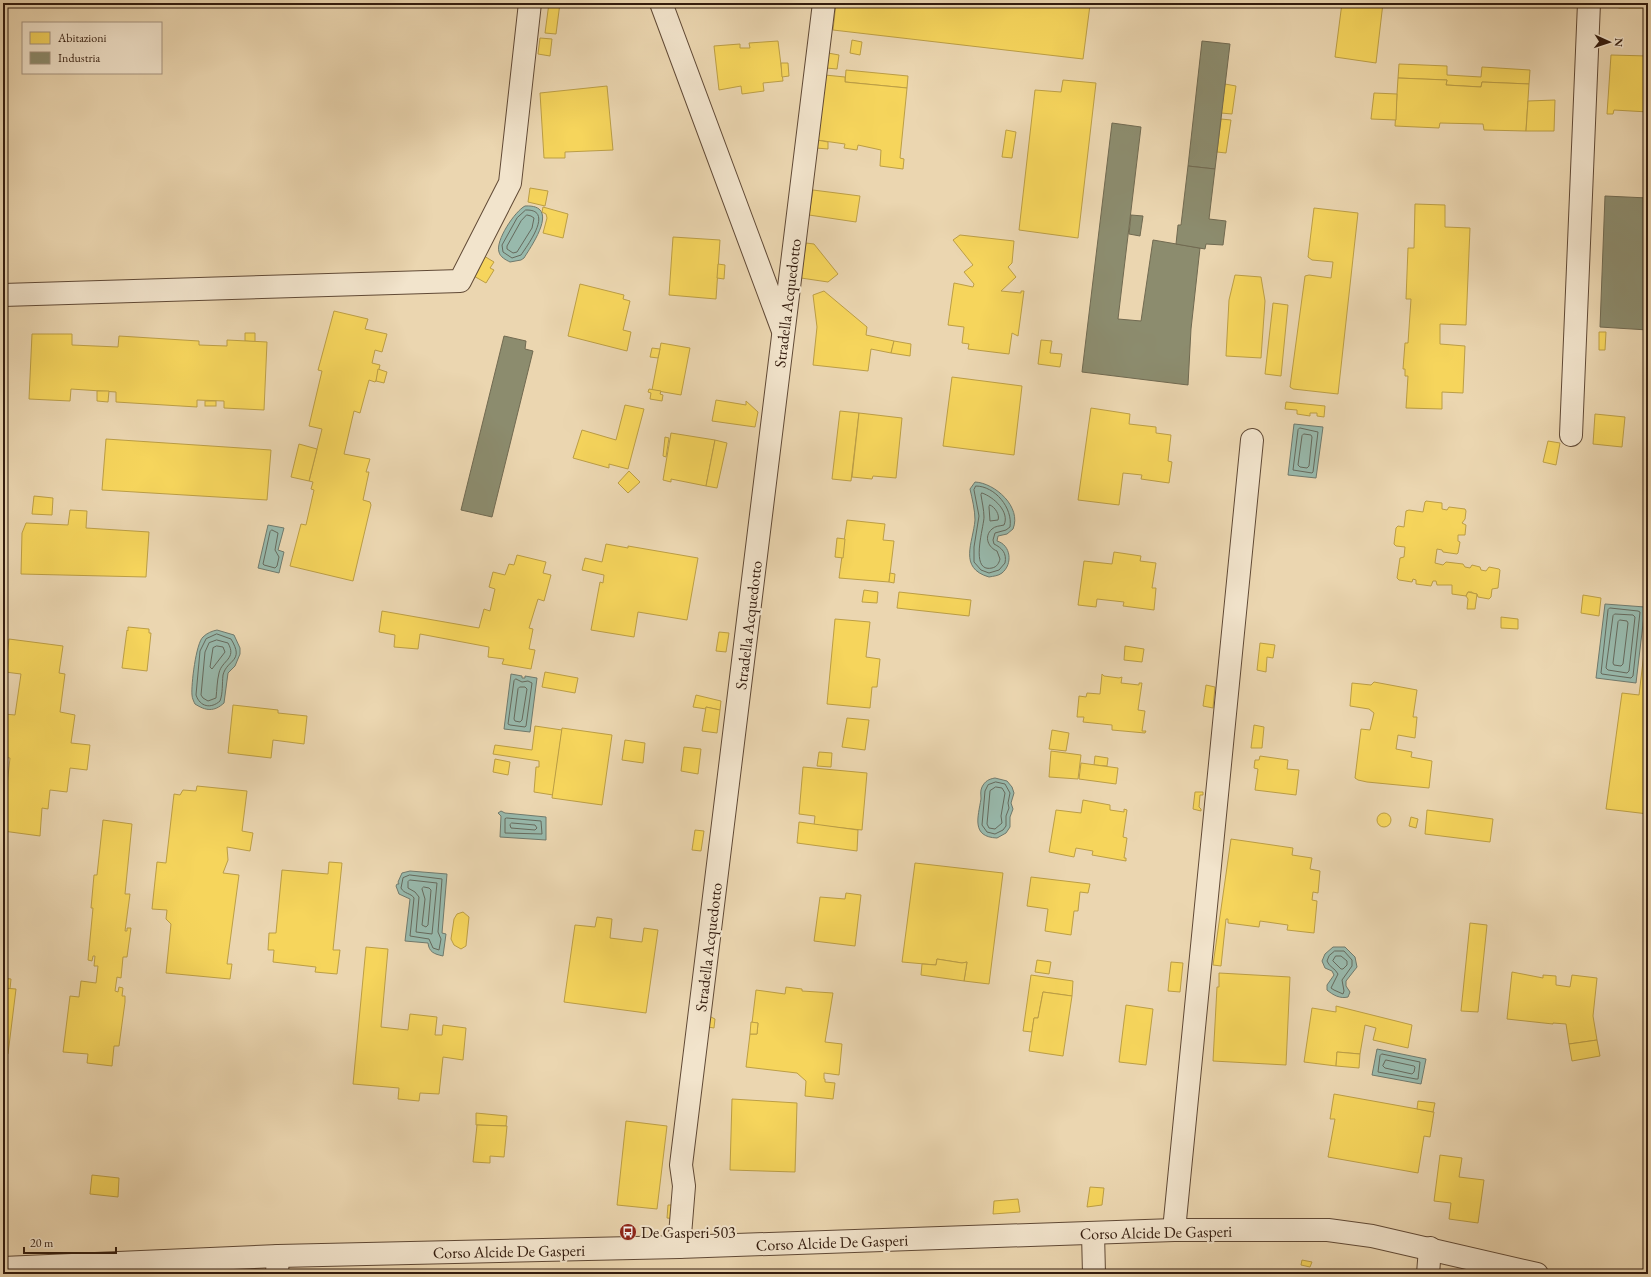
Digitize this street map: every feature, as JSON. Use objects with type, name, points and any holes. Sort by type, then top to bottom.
[{"type":"street","points":[[3,295],[460,281],[510,183],[530,3]]},
{"type":"street","points":[[661,3],[784,334]]},
{"type":"street","name":"Stradella Acquedotto","points":[[680,1247],[684,1186],[681,1165],[824,3]]},
{"type":"street","points":[[1571,435],[1589,3]]},
{"type":"street","points":[[1174,1230],[1252,440]]},
{"type":"street","name":"Corso Alcide De Gasperi","points":[[3,1268],[33,1271],[277,1265],[680,1247],[1174,1230],[1328,1230],[1372,1236],[1430,1248],[1537,1274]]},
{"type":"street","points":[[1093,1233],[1094,1274]]},
{"type":"street","points":[[1428,1274],[1430,1248]]},
{"type":"water","points":[[525,206],[536,207],[541,211],[543,218],[541,226],[533,244],[524,258],[510,262],[503,258],[499,252],[500,241],[511,220]]},
{"type":"water","points":[[1294,424],[1323,427],[1316,478],[1288,475]]},
{"type":"water","points":[[975,482],[983,483],[998,492],[1005,498],[1014,513],[1015,521],[1013,529],[1007,534],[998,536],[997,541],[1005,546],[1008,551],[1009,560],[1006,569],[996,576],[989,577],[979,573],[973,568],[970,561],[970,546],[975,520],[970,489]]},
{"type":"water","points":[[268,525],[284,528],[278,550],[284,552],[279,573],[258,568]]},
{"type":"water","points":[[1605,604],[1645,607],[1636,683],[1596,678]]},
{"type":"water","points":[[217,630],[234,635],[240,648],[240,654],[235,666],[228,673],[224,703],[217,708],[210,710],[195,704],[193,700],[193,674],[200,641],[206,634]]},
{"type":"water","points":[[511,674],[522,676],[522,678],[525,678],[525,676],[537,678],[530,732],[504,729]]},
{"type":"water","points":[[995,778],[1007,781],[1012,787],[1014,793],[1011,803],[1013,809],[1010,817],[1010,827],[1006,833],[997,838],[989,837],[983,834],[978,825],[982,787],[984,783]]},
{"type":"water","points":[[501,811],[505,813],[546,817],[546,840],[500,837],[501,816],[498,813]]},
{"type":"water","points":[[410,871],[447,874],[442,933],[446,934],[443,956],[432,952],[428,943],[405,941],[410,899],[399,894],[396,886],[399,884],[398,882],[402,873]]},
{"type":"water","points":[[1333,947],[1345,947],[1355,957],[1357,967],[1346,981],[1346,986],[1350,992],[1348,997],[1337,996],[1327,990],[1327,985],[1334,975],[1332,971],[1325,968],[1322,961],[1325,954]]},
{"type":"water","points":[[1377,1049],[1426,1059],[1421,1084],[1372,1075]]},
{"type":"building: Abitazioni","points":[[549,3],[560,3],[556,34],[545,33]]},
{"type":"building: Abitazioni","points":[[836,3],[1072,3],[1090,5],[1083,59],[833,30]]},
{"type":"building: Abitazioni","points":[[1342,3],[1383,3],[1376,63],[1335,57]]},
{"type":"building: Abitazioni","points":[[1619,3],[1642,3],[1642,8],[1619,8]]},
{"type":"building: Abitazioni","points":[[540,38],[552,39],[550,56],[538,54]]},
{"type":"building: Abitazioni","points":[[852,40],[862,42],[860,55],[850,53]]},
{"type":"building: Abitazioni","points":[[778,41],[783,81],[763,83],[764,91],[742,94],[741,86],[719,90],[714,46],[740,44],[740,48],[750,48],[749,43]]},
{"type":"building: Abitazioni","points":[[828,53],[839,55],[837,69],[826,68]]},
{"type":"building: Abitazioni","points":[[1611,55],[1648,56],[1648,112],[1614,110],[1613,114],[1607,114]]},
{"type":"building: Abitazioni","points":[[781,63],[788,63],[789,76],[782,77]]},
{"type":"building: Abitazioni","points":[[1399,64],[1447,66],[1447,75],[1481,77],[1482,67],[1530,70],[1529,84],[1482,82],[1481,87],[1446,85],[1447,80],[1398,78]]},
{"type":"building: Abitazioni","points":[[846,70],[908,76],[907,88],[845,82]]},
{"type":"building: Abitazioni","points":[[825,75],[845,77],[845,82],[907,88],[900,158],[904,159],[903,169],[880,166],[881,150],[858,145],[857,150],[844,148],[845,144],[817,140]]},
{"type":"building: Abitazioni","points":[[1398,78],[1447,80],[1446,85],[1481,87],[1482,82],[1529,84],[1526,131],[1484,130],[1483,124],[1440,123],[1439,128],[1395,126]]},
{"type":"building: Abitazioni","points":[[1063,80],[1096,83],[1078,238],[1019,230],[1035,90],[1061,92]]},
{"type":"building: Abitazioni","points":[[1225,84],[1236,86],[1232,114],[1221,113]]},
{"type":"building: Abitazioni","points":[[607,86],[613,150],[565,152],[565,158],[544,158],[540,93]]},
{"type":"building: Abitazioni","points":[[1374,93],[1397,94],[1396,120],[1371,119]]},
{"type":"building: Abitazioni","points":[[1555,100],[1554,131],[1526,131],[1528,101]]},
{"type":"building: Abitazioni","points":[[1221,119],[1231,120],[1226,153],[1217,152]]},
{"type":"building: Abitazioni","points":[[1006,130],[1016,132],[1012,158],[1002,157]]},
{"type":"building: Abitazioni","points":[[817,140],[828,142],[828,149],[816,148]]},
{"type":"building: Abitazioni","points":[[530,188],[548,191],[545,206],[528,202]]},
{"type":"building: Abitazioni","points":[[813,190],[860,196],[856,222],[809,215]]},
{"type":"building: Abitazioni","points":[[1415,204],[1445,205],[1445,227],[1470,228],[1466,325],[1440,324],[1440,344],[1465,346],[1463,393],[1442,392],[1442,409],[1406,408],[1408,376],[1405,376],[1405,369],[1403,369],[1405,343],[1408,343],[1411,299],[1406,299],[1408,248],[1414,248]]},
{"type":"building: Abitazioni","points":[[543,207],[568,214],[563,238],[543,233],[547,218],[546,214],[542,212]]},
{"type":"building: Abitazioni","points":[[1314,208],[1358,213],[1338,394],[1293,389],[1290,387],[1305,276],[1309,275],[1331,278],[1333,262],[1312,260],[1308,257]]},
{"type":"building: Abitazioni","points":[[960,235],[1014,241],[1012,263],[1008,267],[1016,277],[1001,291],[1021,293],[1021,291],[1024,291],[1018,336],[1012,333],[1009,354],[968,349],[969,344],[962,343],[964,327],[948,325],[954,283],[973,287],[974,284],[964,272],[973,265],[953,240]]},
{"type":"building: Abitazioni","points":[[673,237],[720,240],[716,299],[669,295]]},
{"type":"building: Abitazioni","points":[[806,243],[814,244],[838,274],[828,282],[801,278]]},
{"type":"building: Abitazioni","points":[[484,256],[494,262],[490,268],[494,270],[486,283],[472,275]]},
{"type":"building: Abitazioni","points":[[718,264],[725,265],[724,279],[717,278]]},
{"type":"building: Abitazioni","points":[[1235,275],[1261,277],[1265,301],[1261,358],[1226,356],[1229,300]]},
{"type":"building: Abitazioni","points":[[580,284],[624,295],[623,299],[630,301],[623,330],[631,332],[627,351],[568,336]]},
{"type":"building: Abitazioni","points":[[824,291],[867,327],[866,335],[894,341],[891,353],[871,349],[868,371],[813,365],[817,327],[813,295]]},
{"type":"building: Abitazioni","points":[[1273,303],[1288,305],[1281,376],[1265,374]]},
{"type":"building: Abitazioni","points":[[334,311],[368,319],[365,329],[387,334],[382,352],[375,350],[372,363],[380,365],[376,381],[369,380],[360,413],[354,411],[344,454],[370,459],[366,472],[369,472],[363,500],[370,502],[371,505],[353,581],[290,566],[301,524],[306,525],[314,490],[311,489],[313,482],[309,481],[322,429],[309,426],[322,371],[318,370]]},
{"type":"building: Abitazioni","points":[[1599,332],[1606,332],[1605,350],[1599,350]]},
{"type":"building: Abitazioni","points":[[245,333],[255,333],[255,342],[245,341]]},
{"type":"building: Abitazioni","points":[[32,334],[72,334],[72,345],[118,347],[119,336],[199,341],[199,345],[227,346],[227,340],[267,342],[264,410],[224,408],[224,401],[197,400],[197,407],[116,402],[116,392],[71,389],[70,401],[29,399]]},
{"type":"building: Abitazioni","points":[[1041,340],[1052,341],[1050,353],[1062,354],[1060,367],[1038,364]]},
{"type":"building: Abitazioni","points":[[894,341],[911,344],[910,356],[891,353]]},
{"type":"building: Abitazioni","points":[[661,343],[690,348],[681,395],[652,390]]},
{"type":"building: Abitazioni","points":[[652,348],[660,349],[658,358],[650,357]]},
{"type":"building: Abitazioni","points":[[378,369],[387,372],[384,383],[376,381]]},
{"type":"building: Abitazioni","points":[[952,377],[1022,386],[1014,455],[943,446]]},
{"type":"building: Abitazioni","points":[[649,389],[661,391],[660,394],[663,395],[662,401],[650,399],[651,393],[648,392]]},
{"type":"building: Abitazioni","points":[[97,391],[109,391],[108,402],[97,401]]},
{"type":"building: Abitazioni","points":[[716,400],[746,405],[746,401],[758,412],[755,427],[712,421]]},
{"type":"building: Abitazioni","points":[[205,401],[216,401],[216,406],[205,406]]},
{"type":"building: Abitazioni","points":[[1286,402],[1325,406],[1324,417],[1317,416],[1317,413],[1310,413],[1310,416],[1297,414],[1297,410],[1285,409]]},
{"type":"building: Abitazioni","points":[[625,405],[644,409],[628,469],[609,464],[609,468],[573,458],[582,430],[616,440]]},
{"type":"building: Abitazioni","points":[[1091,408],[1130,414],[1129,424],[1156,427],[1156,433],[1171,435],[1168,461],[1172,462],[1169,483],[1141,479],[1142,475],[1123,473],[1119,505],[1078,500]]},
{"type":"building: Abitazioni","points":[[840,411],[859,413],[851,481],[832,479]]},
{"type":"building: Abitazioni","points":[[859,413],[902,418],[896,478],[873,476],[872,479],[852,477]]},
{"type":"building: Abitazioni","points":[[1595,414],[1625,417],[1622,447],[1593,444]]},
{"type":"building: Abitazioni","points":[[671,433],[715,440],[706,486],[671,479],[671,482],[663,480]]},
{"type":"building: Abitazioni","points":[[665,437],[669,438],[666,457],[663,456]]},
{"type":"building: Abitazioni","points":[[106,439],[271,450],[267,500],[102,490]]},
{"type":"building: Abitazioni","points":[[715,440],[727,443],[717,488],[706,486]]},
{"type":"building: Abitazioni","points":[[1548,441],[1560,443],[1556,465],[1543,462]]},
{"type":"building: Abitazioni","points":[[299,444],[317,449],[309,481],[291,477]]},
{"type":"building: Abitazioni","points":[[629,471],[640,482],[628,493],[618,483]]},
{"type":"building: Abitazioni","points":[[34,496],[53,498],[52,515],[32,514]]},
{"type":"building: Abitazioni","points":[[1426,501],[1442,503],[1442,509],[1447,510],[1449,507],[1465,509],[1465,519],[1462,523],[1466,525],[1465,535],[1458,535],[1458,541],[1460,542],[1458,553],[1443,552],[1442,550],[1437,549],[1435,563],[1443,565],[1446,562],[1463,564],[1465,567],[1470,568],[1472,565],[1480,567],[1481,570],[1486,571],[1489,567],[1499,569],[1498,588],[1492,589],[1491,597],[1489,599],[1478,597],[1477,594],[1472,592],[1468,592],[1466,596],[1452,594],[1452,585],[1437,585],[1436,581],[1433,581],[1431,586],[1416,584],[1416,580],[1413,579],[1412,582],[1399,580],[1397,578],[1400,558],[1404,557],[1405,547],[1396,546],[1394,544],[1396,528],[1398,526],[1404,527],[1406,511],[1423,512]]},
{"type":"building: Abitazioni","points":[[70,510],[87,511],[86,528],[149,532],[146,577],[21,574],[22,533],[26,523],[68,525]]},
{"type":"building: Abitazioni","points":[[847,520],[885,524],[883,540],[894,541],[889,582],[839,578]]},
{"type":"building: Abitazioni","points":[[837,538],[845,539],[843,558],[835,557]]},
{"type":"building: Abitazioni","points":[[606,544],[628,548],[628,546],[698,558],[687,620],[638,612],[634,637],[591,630],[600,582],[603,583],[604,575],[582,570],[585,558],[602,562]]},
{"type":"building: Abitazioni","points":[[1114,552],[1141,556],[1140,561],[1156,563],[1152,588],[1156,588],[1154,610],[1123,606],[1124,602],[1097,599],[1096,607],[1078,605],[1084,561],[1112,564]]},
{"type":"building: Abitazioni","points":[[517,555],[546,562],[543,573],[551,575],[544,601],[538,599],[529,628],[533,629],[529,649],[535,650],[531,669],[502,664],[504,659],[488,657],[489,647],[420,634],[418,649],[394,647],[395,635],[379,632],[382,611],[479,628],[484,609],[490,611],[495,589],[489,587],[493,572],[505,575],[509,564],[514,565]]},
{"type":"building: Abitazioni","points":[[890,573],[895,574],[894,583],[889,582]]},
{"type":"building: Abitazioni","points":[[864,590],[878,592],[877,603],[862,602]]},
{"type":"building: Abitazioni","points":[[899,592],[971,600],[969,616],[897,608]]},
{"type":"building: Abitazioni","points":[[1468,592],[1477,594],[1475,609],[1467,609],[1468,599],[1466,596]]},
{"type":"building: Abitazioni","points":[[1583,595],[1601,598],[1599,616],[1581,613]]},
{"type":"building: Abitazioni","points":[[1501,617],[1518,619],[1518,629],[1501,628]]},
{"type":"building: Abitazioni","points":[[835,619],[870,622],[866,657],[880,659],[877,687],[872,687],[870,708],[827,704]]},
{"type":"building: Abitazioni","points":[[128,627],[149,629],[149,633],[151,633],[147,671],[122,668]]},
{"type":"building: Abitazioni","points":[[719,632],[729,633],[726,652],[716,651]]},
{"type":"building: Abitazioni","points":[[1646,636],[1648,636],[1648,814],[1606,809],[1622,693],[1639,695]]},
{"type":"building: Abitazioni","points":[[9,639],[63,646],[59,673],[65,674],[60,712],[75,715],[71,743],[90,745],[87,770],[70,768],[67,792],[50,790],[48,809],[42,808],[40,836],[3,831],[3,803],[5,804],[10,758],[3,757],[3,722],[4,714],[15,715],[21,674],[5,672]]},
{"type":"building: Abitazioni","points":[[1260,643],[1275,645],[1273,658],[1267,657],[1266,672],[1257,670]]},
{"type":"building: Abitazioni","points":[[1125,646],[1144,649],[1142,662],[1124,660]]},
{"type":"building: Abitazioni","points":[[545,672],[578,678],[575,693],[542,687]]},
{"type":"building: Abitazioni","points":[[1102,674],[1104,676],[1122,677],[1121,683],[1139,685],[1139,683],[1142,683],[1138,710],[1145,711],[1142,731],[1146,731],[1145,733],[1112,730],[1112,725],[1083,722],[1084,717],[1077,717],[1079,696],[1086,697],[1087,693],[1100,694]]},
{"type":"building: Abitazioni","points":[[1374,682],[1417,690],[1413,717],[1417,717],[1415,738],[1398,735],[1396,749],[1412,752],[1411,757],[1432,761],[1429,788],[1367,782],[1355,778],[1361,729],[1370,730],[1374,713],[1369,709],[1350,706],[1352,683],[1371,685]]},
{"type":"building: Abitazioni","points":[[1206,685],[1215,687],[1213,708],[1203,706]]},
{"type":"building: Abitazioni","points":[[696,695],[721,701],[720,710],[706,707],[706,709],[693,707]]},
{"type":"building: Abitazioni","points":[[233,705],[278,710],[278,713],[307,716],[304,744],[273,740],[271,758],[228,753]]},
{"type":"building: Abitazioni","points":[[706,707],[720,710],[717,733],[702,731]]},
{"type":"building: Abitazioni","points":[[847,718],[869,720],[865,750],[842,747]]},
{"type":"building: Abitazioni","points":[[1254,725],[1264,727],[1262,748],[1251,748]]},
{"type":"building: Abitazioni","points":[[535,726],[562,730],[553,795],[534,792],[536,767],[539,767],[539,761],[493,754],[495,745],[532,750]]},
{"type":"building: Abitazioni","points":[[562,728],[612,735],[602,805],[552,798]]},
{"type":"building: Abitazioni","points":[[1052,730],[1069,733],[1066,751],[1049,749]]},
{"type":"building: Abitazioni","points":[[625,740],[645,743],[643,763],[622,760]]},
{"type":"building: Abitazioni","points":[[684,747],[701,749],[698,774],[681,771]]},
{"type":"building: Abitazioni","points":[[1051,751],[1081,755],[1078,779],[1049,777]]},
{"type":"building: Abitazioni","points":[[819,752],[832,753],[831,767],[817,766]]},
{"type":"building: Abitazioni","points":[[1095,756],[1108,758],[1107,766],[1094,765]]},
{"type":"building: Abitazioni","points":[[1260,756],[1288,760],[1287,769],[1299,770],[1296,795],[1255,790],[1258,769],[1254,768],[1255,760],[1259,760]]},
{"type":"building: Abitazioni","points":[[495,759],[510,762],[508,775],[493,772]]},
{"type":"building: Abitazioni","points":[[1081,763],[1118,768],[1116,784],[1079,779]]},
{"type":"building: Abitazioni","points":[[803,767],[867,773],[862,830],[814,825],[815,816],[799,814]]},
{"type":"building: Abitazioni","points":[[197,786],[247,791],[242,831],[253,833],[250,851],[227,847],[228,860],[223,873],[239,875],[227,964],[232,964],[230,979],[166,973],[171,924],[166,919],[167,910],[152,909],[157,862],[166,863],[174,794],[180,795],[183,790],[196,791]]},
{"type":"building: Abitazioni","points":[[1195,792],[1203,792],[1203,795],[1200,795],[1199,807],[1201,811],[1193,809]]},
{"type":"building: Abitazioni","points":[[1083,800],[1110,805],[1110,810],[1124,812],[1124,809],[1127,810],[1123,837],[1127,838],[1124,858],[1126,858],[1126,861],[1092,855],[1093,851],[1076,848],[1074,857],[1049,852],[1056,810],[1081,813]]},
{"type":"building: Abitazioni","points":[[1427,810],[1493,819],[1490,842],[1425,834]]},
{"type":"building: Abitazioni","points":[[1381,813],[1387,813],[1391,817],[1391,823],[1387,827],[1381,827],[1377,823],[1377,817]]},
{"type":"building: Abitazioni","points":[[1411,817],[1418,819],[1416,828],[1409,826]]},
{"type":"building: Abitazioni","points":[[103,820],[132,824],[125,894],[130,894],[125,931],[127,931],[127,928],[131,928],[127,957],[123,957],[121,978],[117,977],[115,991],[118,992],[119,987],[123,988],[122,996],[125,996],[125,1002],[119,1046],[114,1046],[112,1066],[87,1063],[88,1054],[63,1052],[70,996],[79,997],[81,981],[96,983],[98,966],[94,966],[95,956],[93,956],[92,961],[88,960],[93,908],[91,908],[94,875],[97,875]]},
{"type":"building: Abitazioni","points":[[799,822],[858,830],[857,851],[797,843]]},
{"type":"building: Abitazioni","points":[[695,830],[704,831],[701,851],[692,850]]},
{"type":"building: Abitazioni","points":[[1231,839],[1293,848],[1292,855],[1312,858],[1310,869],[1320,871],[1318,893],[1313,892],[1312,900],[1317,901],[1314,933],[1287,930],[1288,925],[1260,921],[1259,927],[1228,923],[1228,919],[1226,919],[1221,966],[1213,965]]},
{"type":"building: Abitazioni","points":[[329,862],[342,863],[333,950],[340,950],[337,974],[315,972],[316,967],[273,962],[274,950],[268,950],[269,933],[276,933],[282,870],[328,874]]},
{"type":"building: Abitazioni","points":[[915,863],[1003,873],[989,984],[964,981],[967,962],[962,963],[937,959],[936,965],[902,962]]},
{"type":"building: Abitazioni","points":[[1031,877],[1090,884],[1088,893],[1080,892],[1078,911],[1074,911],[1071,935],[1045,931],[1048,909],[1027,906]]},
{"type":"building: Abitazioni","points":[[846,893],[861,895],[855,946],[814,941],[820,897],[845,899]]},
{"type":"building: Abitazioni","points":[[463,912],[469,917],[466,946],[461,949],[454,945],[451,939],[454,919],[457,914]]},
{"type":"building: Abitazioni","points":[[597,917],[612,919],[610,938],[642,942],[644,928],[658,930],[646,1013],[564,1002],[575,925],[595,927]]},
{"type":"building: Abitazioni","points":[[1470,923],[1487,925],[1478,1012],[1461,1011]]},
{"type":"building: Abitazioni","points":[[366,947],[388,949],[381,1027],[408,1030],[410,1014],[437,1017],[435,1035],[442,1035],[443,1025],[466,1028],[463,1060],[443,1057],[439,1094],[420,1093],[419,1101],[398,1099],[399,1088],[353,1084]]},
{"type":"building: Abitazioni","points":[[937,959],[962,963],[967,962],[964,981],[921,975],[922,964],[936,965]]},
{"type":"building: Abitazioni","points":[[1037,960],[1051,962],[1049,974],[1035,972]]},
{"type":"building: Abitazioni","points":[[1171,962],[1183,963],[1180,992],[1168,991]]},
{"type":"building: Abitazioni","points":[[1512,972],[1543,978],[1543,975],[1556,976],[1556,985],[1570,987],[1572,975],[1597,978],[1593,1016],[1597,1040],[1569,1044],[1566,1024],[1507,1019]]},
{"type":"building: Abitazioni","points":[[1219,973],[1290,977],[1286,1065],[1213,1061]]},
{"type":"building: Abitazioni","points":[[1031,975],[1073,981],[1072,996],[1043,992],[1038,1018],[1034,1018],[1032,1032],[1023,1031]]},
{"type":"building: Abitazioni","points":[[3,978],[11,979],[10,989],[3,988]]},
{"type":"building: Abitazioni","points":[[786,987],[802,989],[802,991],[833,993],[825,1042],[842,1044],[839,1075],[824,1073],[824,1079],[825,1082],[835,1083],[833,1099],[805,1096],[806,1081],[797,1073],[746,1067],[750,1034],[757,1034],[758,1023],[752,1023],[756,990],[785,994]]},
{"type":"building: Abitazioni","points":[[3,988],[16,989],[8,1054],[3,1057]]},
{"type":"building: Abitazioni","points":[[1043,992],[1072,996],[1063,1056],[1029,1051],[1034,1018],[1038,1018]]},
{"type":"building: Abitazioni","points":[[1126,1005],[1153,1009],[1146,1065],[1119,1062]]},
{"type":"building: Abitazioni","points":[[1336,1006],[1412,1025],[1408,1048],[1373,1040],[1376,1028],[1365,1025],[1360,1054],[1337,1052],[1336,1066],[1304,1062],[1312,1008],[1336,1012]]},
{"type":"building: Abitazioni","points":[[709,1016],[715,1019],[714,1028],[708,1027]]},
{"type":"building: Abitazioni","points":[[751,1022],[758,1023],[757,1034],[750,1034]]},
{"type":"building: Abitazioni","points":[[1597,1040],[1600,1056],[1572,1061],[1569,1044]]},
{"type":"building: Abitazioni","points":[[1337,1052],[1360,1054],[1359,1068],[1336,1066]]},
{"type":"building: Abitazioni","points":[[1334,1094],[1434,1112],[1430,1137],[1424,1136],[1418,1173],[1328,1157],[1335,1119],[1330,1119]]},
{"type":"building: Abitazioni","points":[[732,1099],[797,1103],[795,1172],[730,1170]]},
{"type":"building: Abitazioni","points":[[1418,1101],[1435,1103],[1433,1112],[1417,1109]]},
{"type":"building: Abitazioni","points":[[476,1113],[507,1116],[506,1126],[476,1125]]},
{"type":"building: Abitazioni","points":[[626,1121],[667,1126],[657,1209],[617,1205]]},
{"type":"building: Abitazioni","points":[[477,1125],[507,1126],[504,1157],[490,1156],[490,1163],[473,1162]]},
{"type":"building: Abitazioni","points":[[1440,1155],[1462,1158],[1459,1177],[1484,1180],[1478,1223],[1449,1219],[1451,1203],[1434,1201]]},
{"type":"building: Abitazioni","points":[[92,1175],[119,1178],[118,1197],[90,1194]]},
{"type":"building: Abitazioni","points":[[1090,1187],[1104,1188],[1102,1205],[1087,1207]]},
{"type":"building: Abitazioni","points":[[1018,1199],[1020,1212],[993,1214],[994,1201]]},
{"type":"building: Abitazioni","points":[[668,1205],[677,1205],[676,1219],[667,1218]]},
{"type":"building: Abitazioni","points":[[1302,1260],[1312,1262],[1310,1267],[1301,1265]]},
{"type":"building: Abitazioni","points":[[818,1270],[818,1274],[809,1274],[809,1271]]},
{"type":"building: Industria","points":[[1202,41],[1230,44],[1215,169],[1188,166]]},
{"type":"building: Industria","points":[[1112,123],[1141,127],[1118,319],[1141,321],[1153,240],[1200,248],[1191,329],[1188,385],[1082,372]]},
{"type":"building: Industria","points":[[1188,166],[1215,169],[1209,219],[1226,221],[1223,245],[1206,244],[1205,249],[1176,244],[1178,225],[1181,225]]},
{"type":"building: Industria","points":[[1605,196],[1648,198],[1648,330],[1600,327]]},
{"type":"building: Industria","points":[[1131,215],[1143,216],[1140,236],[1129,234]]},
{"type":"building: Industria","points":[[504,336],[526,341],[525,349],[533,351],[492,517],[461,510]]},
{"type":"place","name":"De Gasperi 503","points":[[628,1232]]}]
